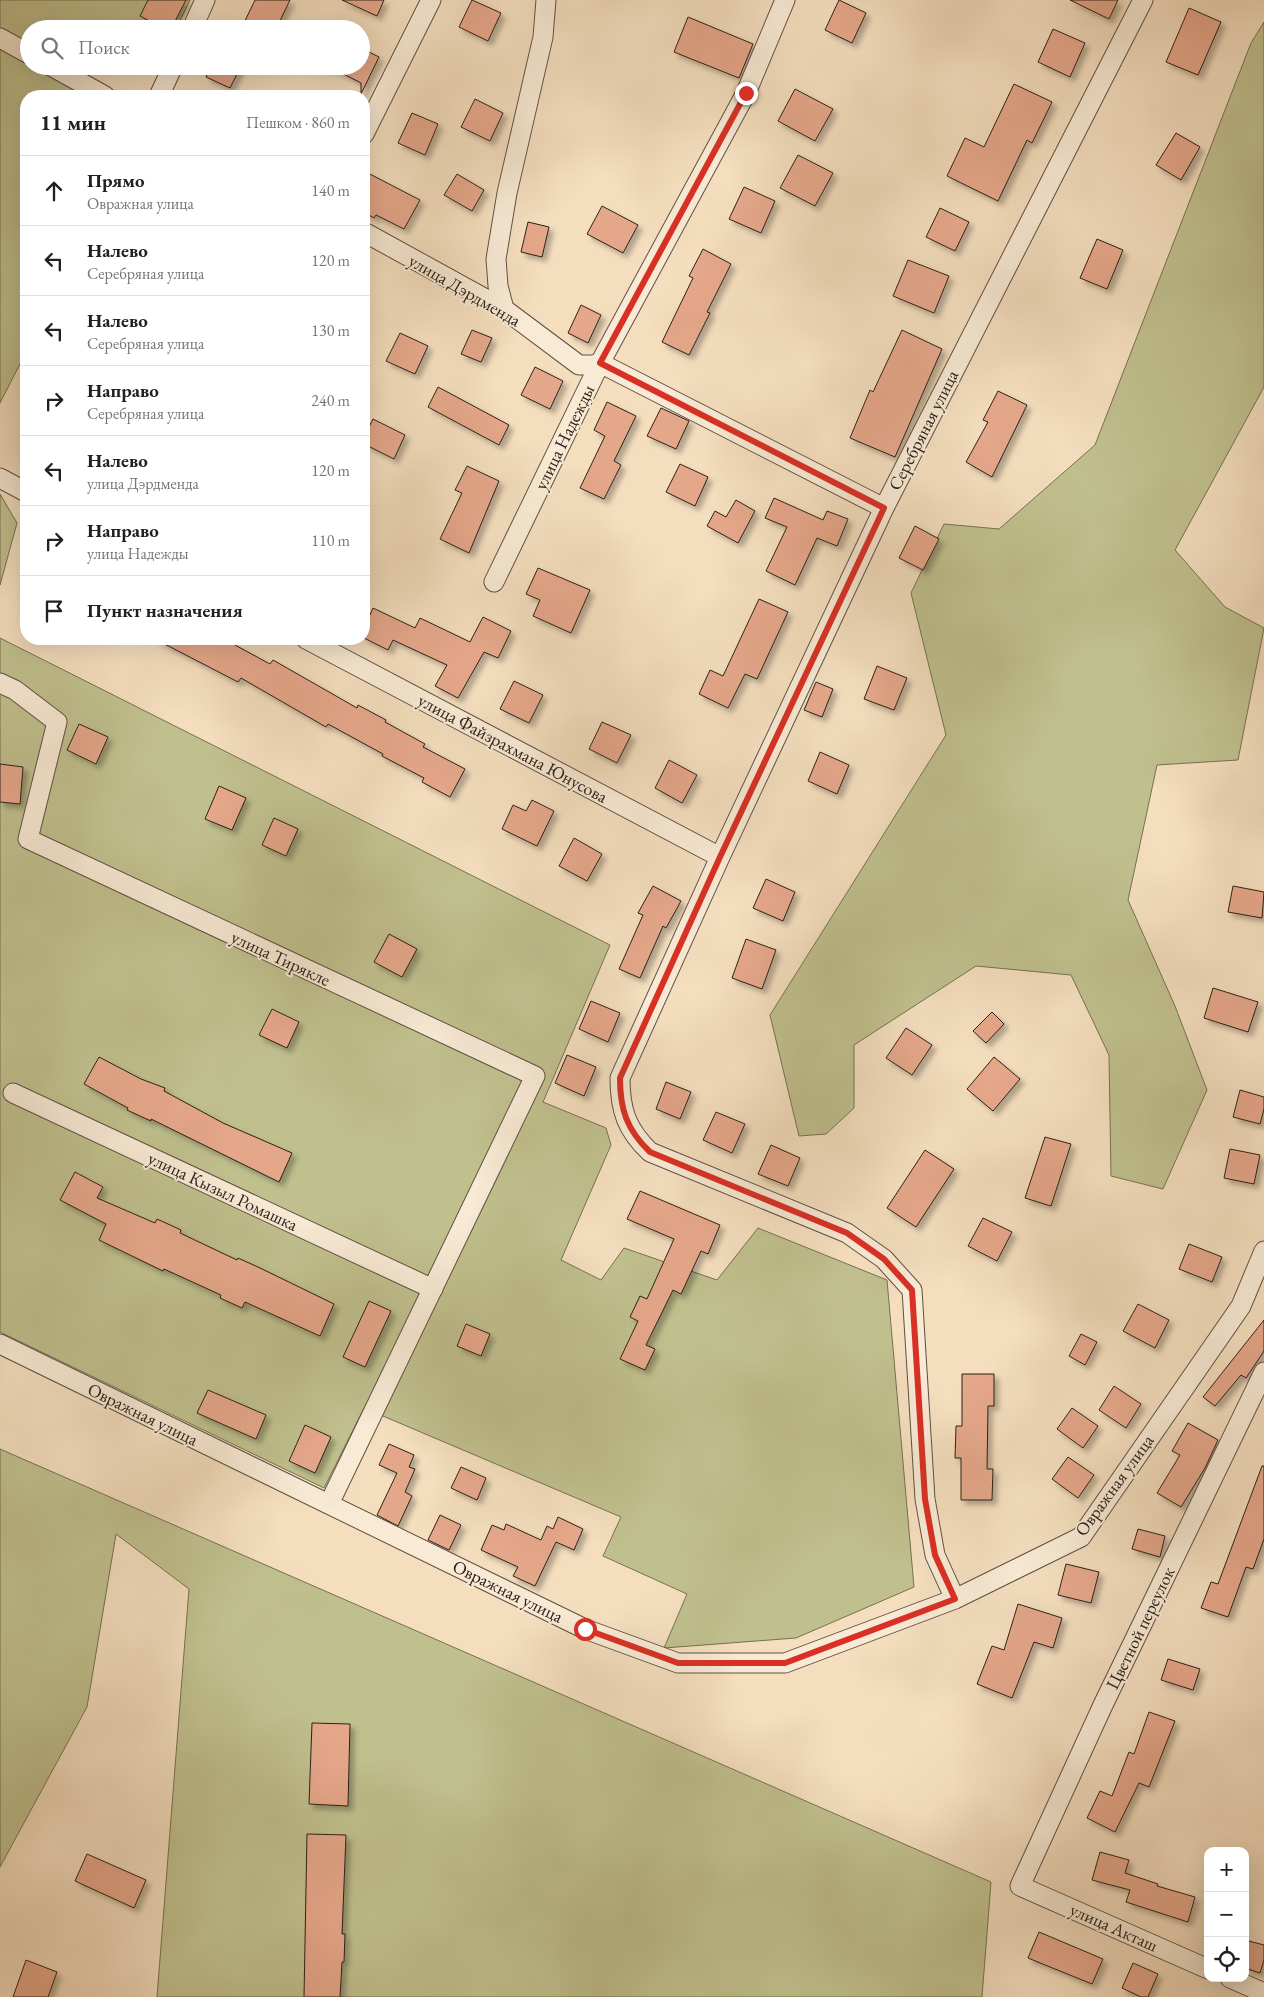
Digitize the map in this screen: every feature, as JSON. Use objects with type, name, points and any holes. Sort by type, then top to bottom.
[{"type":"street","points":[[196,20],[206,0]]},
{"type":"street","points":[[370,122],[432,0]]},
{"type":"street","points":[[504,309],[498,286],[496,259],[507,193],[543,37],[546,0]]},
{"type":"street","name":"улица Надежды","points":[[494,582],[600,363],[746,93],[785,0]]},
{"type":"street","name":"Серебряная улица","points":[[955,1599],[935,1555],[925,1499],[912,1290],[884,1259],[847,1233],[650,1152],[636,1138],[623,1110],[620,1100],[620,1078],[720,857],[884,508],[1143,0]]},
{"type":"street","points":[[0,38],[20,49]]},
{"type":"street","points":[[67,75],[94,90]]},
{"type":"street","points":[[162,90],[169,75]]},
{"type":"street","name":"улица Дэрдменда","points":[[370,235],[504,309],[578,365],[600,363],[884,508]]},
{"type":"street","points":[[0,478],[20,489]]},
{"type":"street","name":"улица Файзрахмана Юнусова","points":[[317,645],[720,857]]},
{"type":"street","name":"улица Тирякле","points":[[0,683],[15,690],[58,722],[28,839],[535,1076],[432,1289]]},
{"type":"street","name":"улица Кызыл Ромашка","points":[[13,1094],[432,1289]]},
{"type":"street","name":"Овражная улица","points":[[0,1344],[585,1629],[678,1663],[785,1663],[955,1599],[1081,1537],[1242,1306],[1264,1251]]},
{"type":"street","points":[[329,1504],[432,1289]]},
{"type":"street","name":"Цветной переулок","points":[[1020,1886],[1103,1705],[1264,1372]]},
{"type":"street","name":"улица Акташ","points":[[1020,1886],[1204,1966]]},
{"type":"street","points":[[1239,1982],[1264,1993]]},
{"type":"green space","points":[[0,0],[190,0],[180,20],[20,20],[20,75],[89,75],[84,90],[20,90],[20,364],[0,403]]},
{"type":"green space","points":[[1264,22],[1264,387],[1175,550],[1225,607],[1264,628],[1238,760],[1157,765],[1128,900],[1175,1006],[1207,1090],[1163,1189],[1111,1176],[1109,1055],[1071,975],[976,966],[854,1045],[854,1108],[826,1134],[799,1136],[770,1015],[946,735],[911,593],[944,524],[999,529],[1095,445],[1251,43]]},
{"type":"green space","points":[[0,494],[17,523],[0,585]]},
{"type":"green space","points":[[0,638],[610,945],[543,1102],[606,1128],[611,1145],[561,1260],[601,1280],[624,1248],[717,1280],[758,1228],[887,1280],[914,1587],[796,1638],[664,1648],[687,1594],[603,1556],[621,1517],[364,1408],[324,1488],[0,1332]]},
{"type":"green space","points":[[0,1449],[991,1882],[982,1997],[157,1997],[189,1589],[116,1534],[87,1707],[0,1867]]},
{"type":"building","points":[[148,0],[186,0],[176,20],[147,20],[140,16]]},
{"type":"building","points":[[255,0],[290,0],[280,20],[245,20]]},
{"type":"building","points":[[342,0],[384,0],[377,16]]},
{"type":"building","points":[[472,0],[501,13],[488,41],[459,27]]},
{"type":"building","points":[[839,0],[866,13],[852,43],[825,30]]},
{"type":"building","points":[[1070,0],[1118,0],[1109,19]]},
{"type":"building","points":[[1189,8],[1221,22],[1198,75],[1166,62]]},
{"type":"building","points":[[688,17],[753,44],[739,78],[674,52]]},
{"type":"building","points":[[1053,29],[1085,43],[1070,77],[1038,62]]},
{"type":"building","points":[[370,52],[379,57],[363,90],[361,90],[361,83],[345,75],[370,75]]},
{"type":"building","points":[[207,75],[236,75],[230,88],[206,77]]},
{"type":"building","points":[[1014,84],[1052,102],[1032,143],[1027,140],[998,201],[947,176],[965,138],[984,147]]},
{"type":"building","points":[[795,89],[833,109],[815,141],[778,121]]},
{"type":"building","points":[[475,99],[503,113],[490,141],[461,127]]},
{"type":"building","points":[[412,113],[438,124],[425,155],[398,143]]},
{"type":"building","points":[[1176,133],[1200,147],[1181,180],[1156,165]]},
{"type":"building","points":[[798,155],[833,173],[815,206],[780,188]]},
{"type":"building","points":[[370,174],[420,200],[404,229],[376,215],[374,218],[370,216]]},
{"type":"building","points":[[457,174],[484,190],[472,211],[444,195]]},
{"type":"building","points":[[744,187],[775,201],[761,233],[729,219]]},
{"type":"building","points":[[602,206],[638,225],[623,253],[587,234]]},
{"type":"building","points":[[940,208],[969,222],[955,251],[926,237]]},
{"type":"building","points":[[528,222],[549,227],[542,257],[521,252]]},
{"type":"building","points":[[1097,239],[1123,250],[1107,289],[1080,278]]},
{"type":"building","points":[[703,249],[731,264],[707,312],[710,313],[689,355],[662,342],[693,278],[689,276]]},
{"type":"building","points":[[908,260],[949,276],[934,313],[893,296]]},
{"type":"building","points":[[581,305],[601,315],[588,343],[568,333]]},
{"type":"building","points":[[472,330],[492,338],[481,362],[461,354]]},
{"type":"building","points":[[902,330],[942,349],[895,457],[850,438],[870,390],[873,392]]},
{"type":"building","points":[[400,333],[428,346],[415,374],[386,361]]},
{"type":"building","points":[[535,367],[563,381],[550,409],[521,395]]},
{"type":"building","points":[[438,387],[509,425],[499,445],[428,407]]},
{"type":"building","points":[[998,391],[1027,405],[992,477],[966,462],[988,422],[983,420]]},
{"type":"building","points":[[607,402],[636,416],[614,461],[621,465],[604,499],[580,488],[605,436],[594,430]]},
{"type":"building","points":[[661,408],[689,421],[676,449],[647,436]]},
{"type":"building","points":[[373,419],[405,435],[394,459],[370,447],[370,425]]},
{"type":"building","points":[[680,464],[708,477],[695,506],[666,492]]},
{"type":"building","points":[[467,466],[499,481],[469,553],[440,539],[462,493],[455,490]]},
{"type":"building","points":[[774,498],[823,520],[827,511],[848,519],[837,546],[817,538],[795,585],[766,571],[787,527],[765,518]]},
{"type":"building","points":[[736,500],[755,511],[738,543],[707,526],[715,511],[726,517]]},
{"type":"building","points":[[915,526],[939,539],[923,570],[899,558]]},
{"type":"building","points":[[538,568],[590,590],[571,633],[533,616],[540,600],[526,594]]},
{"type":"building","points":[[759,599],[788,612],[757,679],[745,674],[728,708],[699,694],[710,670],[723,676]]},
{"type":"building","points":[[373,608],[415,628],[420,618],[470,642],[483,617],[511,631],[498,658],[484,652],[458,698],[435,686],[447,665],[393,640],[388,650],[370,641],[370,615]]},
{"type":"building","points":[[167,645],[235,645],[270,664],[273,660],[357,708],[358,705],[386,720],[385,722],[425,744],[423,747],[465,769],[450,797],[422,782],[424,778],[328,724],[326,727],[241,678],[238,682]]},
{"type":"building","points":[[877,666],[907,678],[894,710],[864,699]]},
{"type":"building","points":[[514,681],[543,695],[529,723],[500,709]]},
{"type":"building","points":[[816,682],[833,689],[822,717],[804,710]]},
{"type":"building","points":[[602,722],[631,735],[617,763],[589,749]]},
{"type":"building","points":[[79,724],[108,737],[96,764],[67,750]]},
{"type":"building","points":[[820,752],[849,765],[837,794],[808,781]]},
{"type":"building","points":[[669,760],[697,775],[682,803],[655,788]]},
{"type":"building","points":[[0,764],[23,767],[20,804],[0,802]]},
{"type":"building","points":[[219,786],[246,798],[232,830],[205,819]]},
{"type":"building","points":[[532,800],[554,811],[537,846],[502,829],[513,805],[526,811]]},
{"type":"building","points":[[274,818],[298,829],[286,856],[262,845]]},
{"type":"building","points":[[574,838],[602,854],[587,881],[559,866]]},
{"type":"building","points":[[766,879],[795,892],[783,921],[753,908]]},
{"type":"building","points":[[653,886],[681,901],[666,928],[663,926],[640,978],[619,969],[643,915],[638,913]]},
{"type":"building","points":[[1233,886],[1264,892],[1262,918],[1228,912]]},
{"type":"building","points":[[389,934],[417,949],[402,977],[374,962]]},
{"type":"building","points":[[746,939],[776,950],[762,989],[732,978]]},
{"type":"building","points":[[1213,988],[1258,1002],[1248,1032],[1204,1018]]},
{"type":"building","points":[[591,1001],[620,1013],[608,1042],[579,1029]]},
{"type":"building","points":[[272,1009],[299,1022],[287,1048],[259,1035]]},
{"type":"building","points":[[992,1012],[1004,1024],[986,1043],[973,1031]]},
{"type":"building","points":[[906,1028],[932,1045],[912,1075],[886,1058]]},
{"type":"building","points":[[567,1055],[596,1067],[584,1096],[555,1083]]},
{"type":"building","points":[[99,1057],[141,1079],[165,1088],[164,1091],[223,1123],[292,1153],[279,1182],[151,1119],[151,1121],[127,1110],[128,1108],[84,1084]]},
{"type":"building","points":[[994,1057],[1020,1079],[993,1111],[967,1089]]},
{"type":"building","points":[[666,1082],[691,1092],[680,1119],[656,1109]]},
{"type":"building","points":[[1240,1090],[1264,1097],[1264,1109],[1260,1124],[1233,1117]]},
{"type":"building","points":[[716,1112],[745,1124],[732,1153],[703,1140]]},
{"type":"building","points":[[1045,1137],[1071,1144],[1051,1206],[1025,1198]]},
{"type":"building","points":[[771,1145],[800,1158],[788,1186],[758,1174]]},
{"type":"building","points":[[1230,1149],[1260,1155],[1254,1184],[1224,1178]]},
{"type":"building","points":[[925,1150],[954,1169],[916,1227],[887,1208]]},
{"type":"building","points":[[75,1172],[103,1187],[97,1198],[155,1223],[157,1219],[181,1230],[180,1233],[237,1260],[238,1258],[260,1268],[334,1304],[320,1336],[245,1302],[242,1308],[220,1298],[221,1295],[164,1269],[163,1271],[99,1240],[106,1224],[60,1200]]},
{"type":"building","points":[[640,1191],[720,1225],[708,1254],[701,1251],[681,1294],[673,1290],[646,1345],[655,1349],[645,1370],[620,1359],[638,1321],[630,1317],[640,1296],[647,1299],[674,1239],[627,1219]]},
{"type":"building","points":[[983,1218],[1012,1232],[997,1261],[968,1246]]},
{"type":"building","points":[[1189,1244],[1222,1257],[1212,1282],[1179,1269]]},
{"type":"building","points":[[369,1301],[391,1311],[365,1367],[343,1357]]},
{"type":"building","points":[[1138,1304],[1169,1320],[1155,1348],[1123,1331]]},
{"type":"building","points":[[1264,1320],[1264,1351],[1246,1378],[1241,1375],[1215,1406],[1203,1397]]},
{"type":"building","points":[[466,1324],[490,1334],[481,1356],[457,1346]]},
{"type":"building","points":[[1081,1334],[1097,1342],[1085,1365],[1069,1356]]},
{"type":"building","points":[[962,1374],[994,1374],[994,1406],[988,1406],[987,1469],[993,1469],[992,1500],[961,1500],[961,1458],[955,1458],[956,1426],[962,1426]]},
{"type":"building","points":[[1114,1386],[1141,1404],[1126,1428],[1099,1410]]},
{"type":"building","points":[[208,1390],[266,1415],[256,1439],[197,1413]]},
{"type":"building","points":[[1072,1408],[1098,1426],[1083,1448],[1057,1429]]},
{"type":"building","points":[[1188,1423],[1218,1440],[1205,1468],[1181,1507],[1157,1493],[1180,1455],[1172,1451]]},
{"type":"building","points":[[305,1425],[331,1437],[315,1473],[289,1461]]},
{"type":"building","points":[[389,1444],[414,1455],[409,1467],[415,1469],[405,1492],[412,1496],[398,1526],[377,1515],[397,1473],[379,1465]]},
{"type":"building","points":[[1068,1457],[1094,1475],[1078,1498],[1052,1479]]},
{"type":"building","points":[[1262,1466],[1264,1466],[1264,1539],[1253,1569],[1246,1567],[1228,1617],[1201,1608],[1211,1582],[1218,1584]]},
{"type":"building","points":[[461,1467],[486,1478],[477,1500],[451,1488]]},
{"type":"building","points":[[440,1515],[461,1525],[449,1550],[428,1540]]},
{"type":"building","points":[[558,1517],[583,1529],[574,1550],[556,1542],[535,1586],[513,1576],[518,1567],[481,1550],[492,1525],[504,1530],[506,1524],[541,1540],[547,1526],[553,1529]]},
{"type":"building","points":[[1138,1529],[1165,1536],[1160,1557],[1132,1549]]},
{"type":"building","points":[[1066,1564],[1099,1572],[1091,1603],[1058,1595]]},
{"type":"building","points":[[1018,1604],[1062,1618],[1053,1648],[1034,1642],[1012,1698],[977,1684],[992,1646],[1004,1650]]},
{"type":"building","points":[[1168,1659],[1200,1669],[1193,1690],[1161,1680]]},
{"type":"building","points":[[1149,1712],[1175,1721],[1149,1787],[1139,1783],[1115,1832],[1087,1818],[1100,1791],[1112,1796],[1129,1752],[1134,1754]]},
{"type":"building","points":[[312,1723],[350,1724],[348,1806],[309,1804]]},
{"type":"building","points":[[307,1834],[346,1835],[342,1934],[345,1934],[344,1962],[342,1962],[340,1997],[304,1997]]},
{"type":"building","points":[[1100,1852],[1129,1860],[1125,1873],[1158,1884],[1157,1886],[1195,1897],[1188,1922],[1126,1902],[1130,1890],[1092,1880]]},
{"type":"building","points":[[87,1854],[146,1880],[134,1908],[75,1881]]},
{"type":"building","points":[[1039,1932],[1103,1959],[1092,1984],[1028,1958]]},
{"type":"building","points":[[1249,1941],[1264,1945],[1264,1960],[1260,1973],[1249,1969]]},
{"type":"building","points":[[26,1960],[57,1972],[48,1997],[13,1997]]},
{"type":"building","points":[[1133,1963],[1158,1974],[1148,1997],[1141,1997],[1122,1988]]},
{"type":"route","points":[[585,1629],[678,1663],[785,1663],[955,1599],[935,1555],[925,1499],[912,1290],[884,1259],[847,1233],[650,1152],[636,1138],[626,1119],[620,1100],[620,1078],[720,857],[884,508],[600,363],[746,93]]}]
